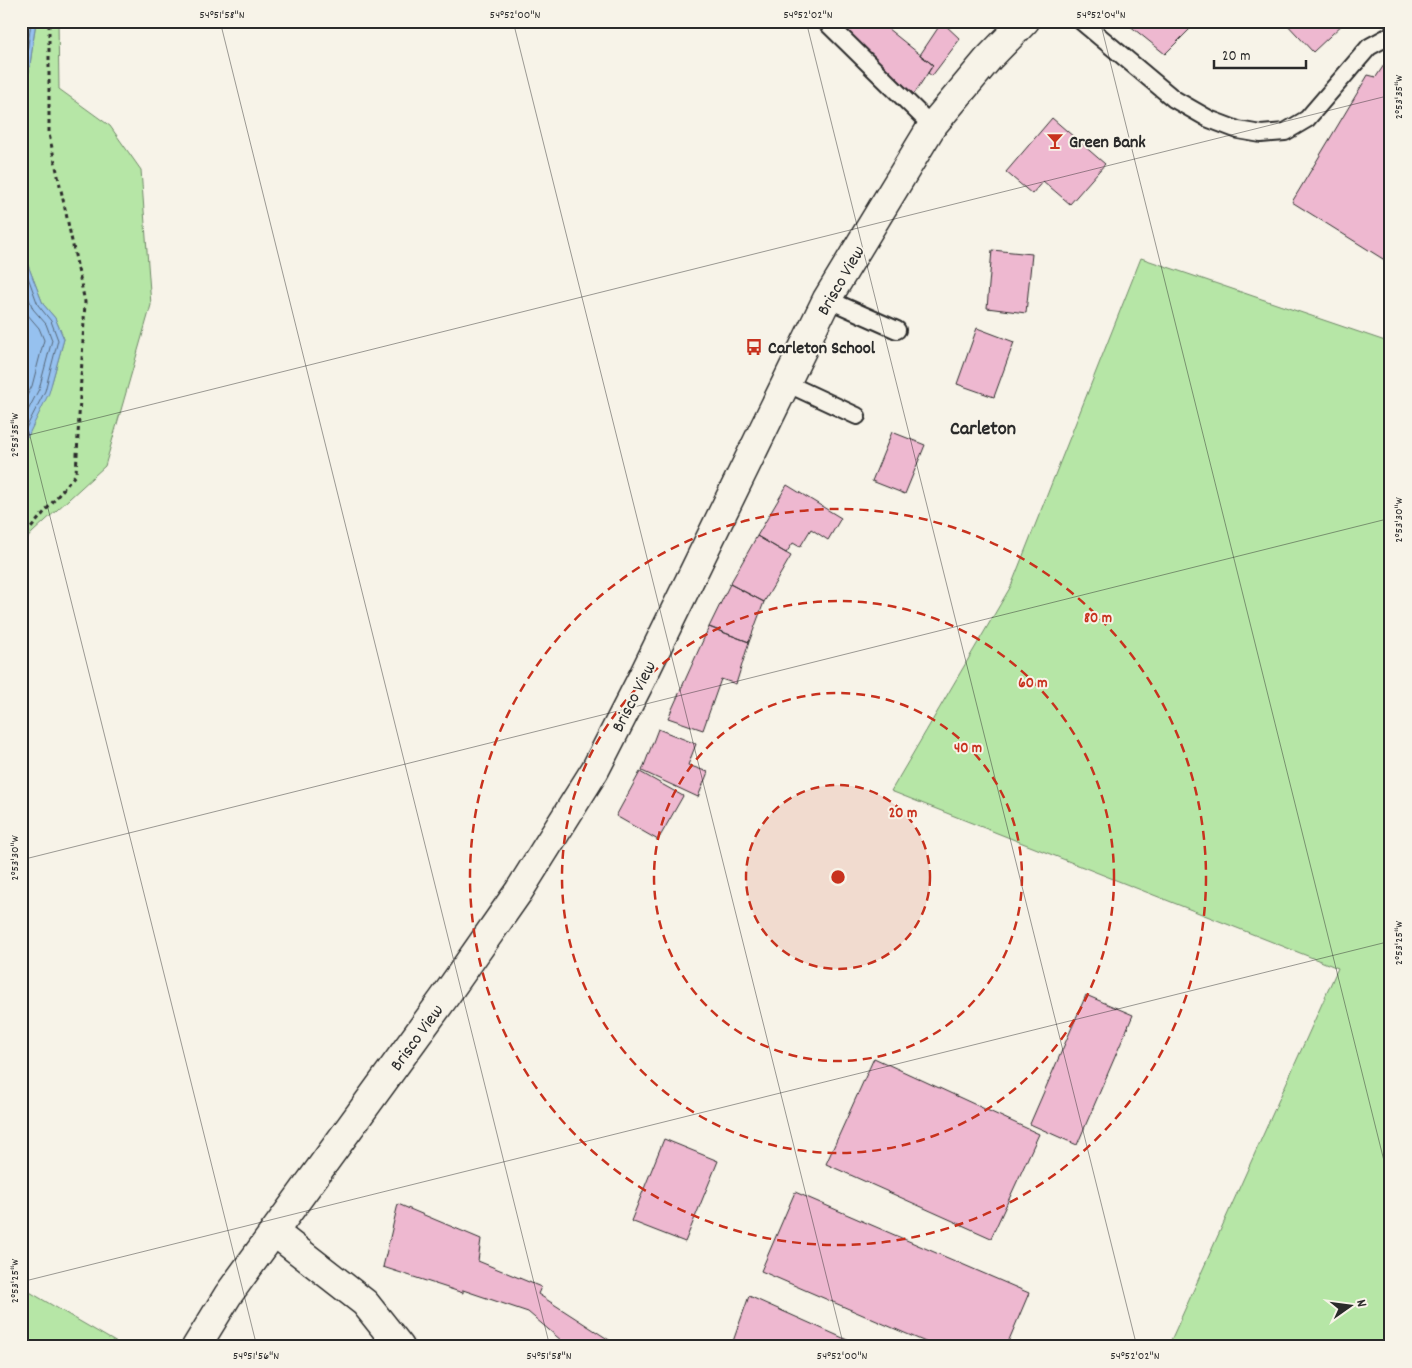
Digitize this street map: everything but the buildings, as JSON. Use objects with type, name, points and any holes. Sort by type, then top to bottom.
[{"type":"main road","name":"Brisco View","points":[[196,1347],[228,1295],[444,998],[514,898],[595,770],[827,299],[932,126],[988,60],[1025,21]]},
{"type":"main road","points":[[274,1232],[365,1302],[400,1347]]},
{"type":"lane","points":[[825,21],[932,126]]},
{"type":"lane","points":[[1081,21],[1174,99],[1209,119],[1238,130],[1261,134],[1285,132],[1307,120],[1369,46],[1391,35]]},
{"type":"lane","points":[[827,299],[897,330]]},
{"type":"lane","points":[[786,383],[857,416]]},
{"type":"path","points":[[21,540],[76,474],[85,302],[49,134],[50,21]]},
{"type":"green space","points":[[36,21],[58,21],[59,89],[110,126],[141,170],[151,305],[105,466],[21,545],[21,440],[28,436],[52,382],[64,339],[55,318],[43,304],[27,263],[21,234],[21,84],[29,72]]},
{"type":"green space","points":[[1141,258],[1391,343],[1391,1347],[1168,1347],[1338,968],[891,791],[1011,586]]},
{"type":"green space","points":[[21,1287],[124,1347],[21,1347]]},
{"type":"water","points":[[21,21],[36,21],[29,72],[21,84]]},
{"type":"water","points":[[21,234],[27,263],[43,304],[55,318],[64,339],[49,393],[28,436],[21,440],[21,378],[24,372],[21,354]]},
{"type":"place","name":"Green Bank","points":[[1055,141]]},
{"type":"place","name":"Carleton School","points":[[754,347]]},
{"type":"district","name":"Carleton","points":[[983,427]]}]
